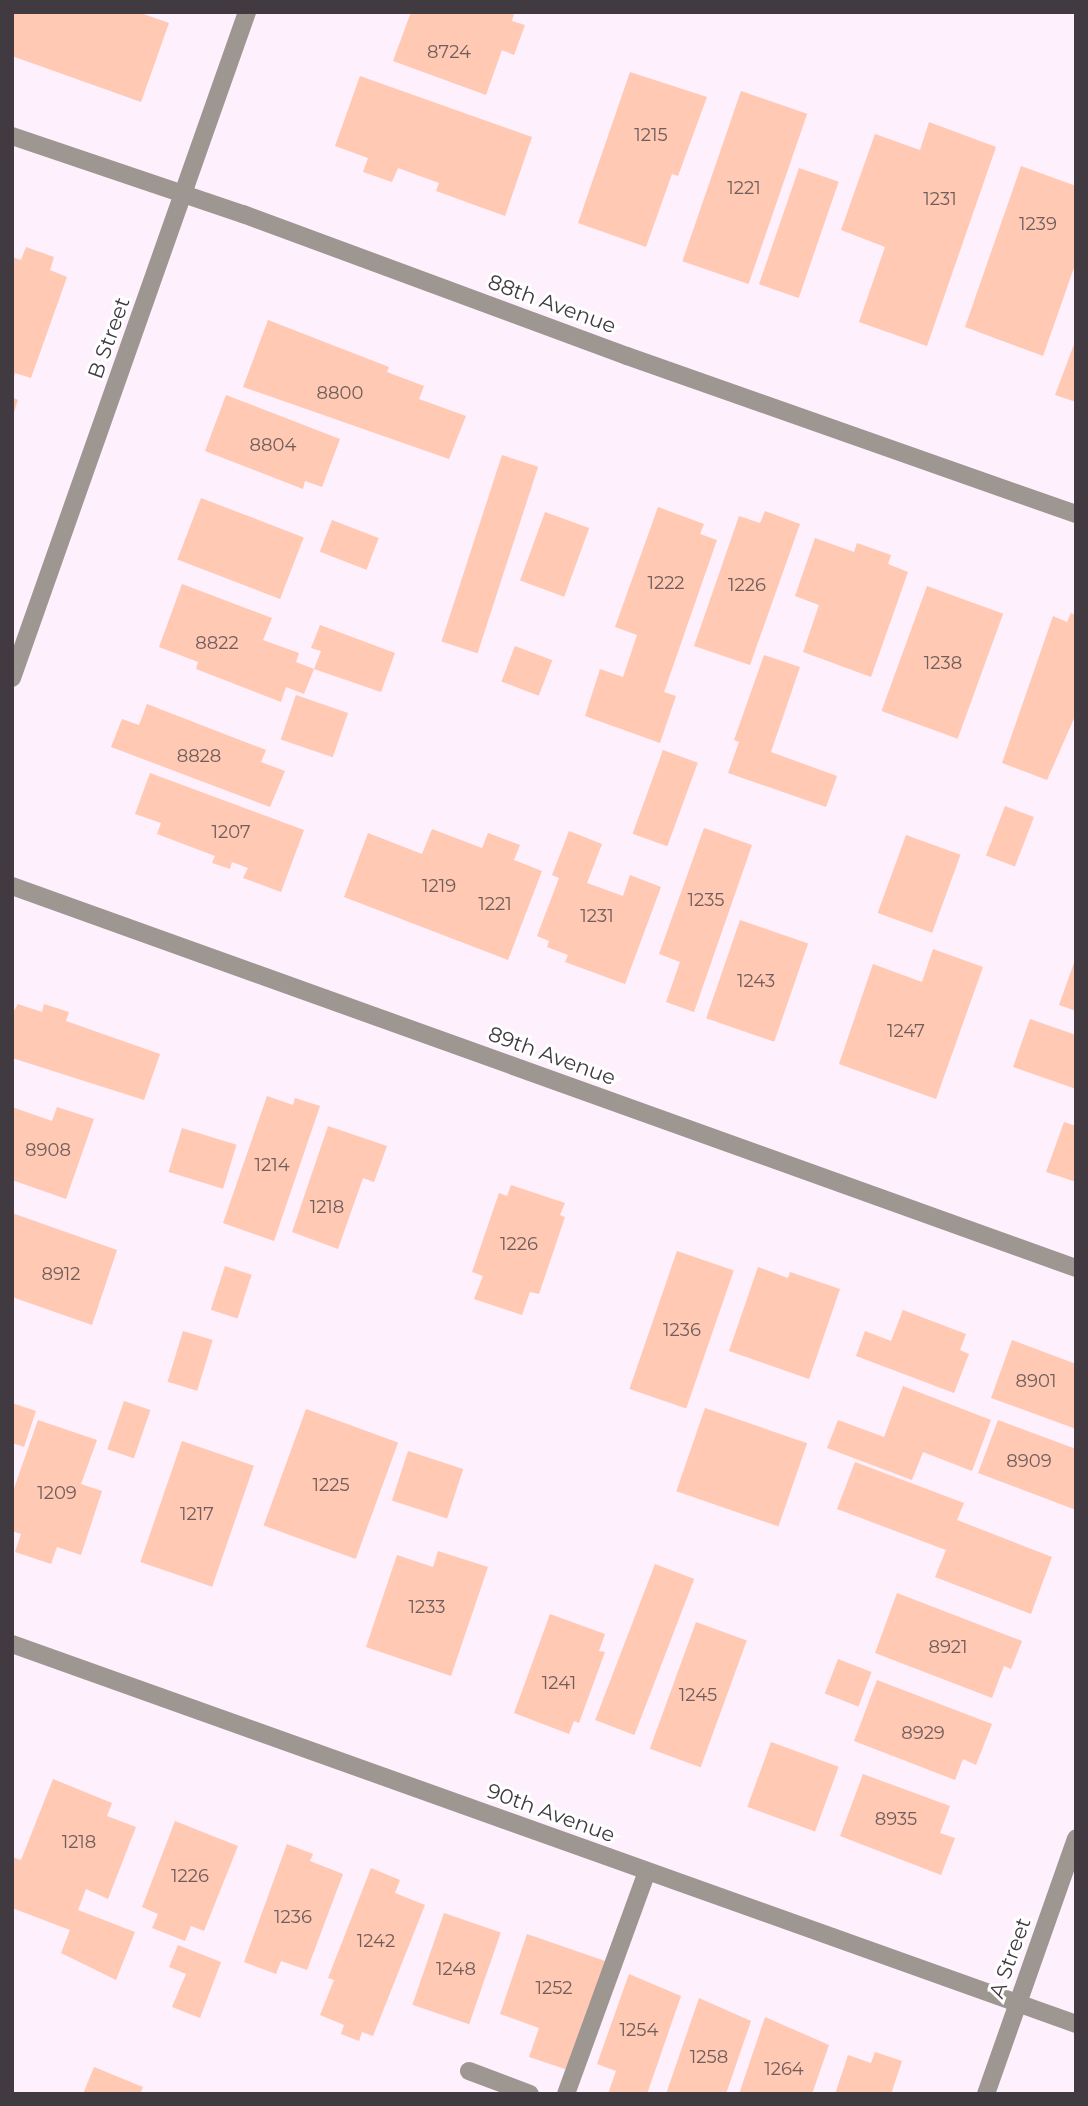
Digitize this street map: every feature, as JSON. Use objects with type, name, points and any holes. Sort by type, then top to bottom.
[{"type":"street","name":"B Street","points":[[12,678],[247,12]]},
{"type":"street","name":"88th Avenue","points":[[12,136],[183,194],[1076,514]]},
{"type":"street","name":"89th Avenue","points":[[12,886],[1076,1268]]},
{"type":"street","name":"90th Avenue","points":[[12,1644],[1076,2024]]},
{"type":"street","name":"A Street","points":[[986,2094],[1076,1838]]},
{"type":"street","points":[[566,2094],[647,1872]]},
{"type":"street","points":[[470,2071],[530,2094]]},
{"type":"building","points":[[12,12],[138,12],[169,23],[141,102],[12,56]]},
{"type":"building","points":[[411,12],[509,12],[514,14],[512,21],[525,25],[514,55],[502,50],[486,95],[393,61]]},
{"type":"building","points":[[630,72],[707,97],[678,176],[672,174],[646,247],[578,223]]},
{"type":"building","points":[[360,76],[532,137],[505,216],[436,191],[439,183],[398,168],[392,182],[363,172],[368,158],[335,146]]},
{"type":"building","points":[[741,91],[807,114],[749,284],[682,261]]},
{"type":"building","points":[[929,122],[996,147],[927,346],[859,322],[885,247],[841,230],[875,134],[920,150]]},
{"type":"building","points":[[1021,166],[1076,186],[1076,262],[1043,356],[965,327]]},
{"type":"building","points":[[799,168],[839,182],[799,298],[759,284]]},
{"type":"building","points":[[26,247],[54,257],[50,270],[67,277],[31,378],[15,373],[13,380],[12,257],[21,260]]},
{"type":"building","points":[[268,320],[389,367],[387,372],[424,386],[419,399],[466,416],[449,459],[243,387]]},
{"type":"building","points":[[1076,339],[1076,402],[1055,395]]},
{"type":"building","points":[[226,395],[340,439],[322,487],[305,481],[303,489],[205,451]]},
{"type":"building","points":[[12,397],[18,400],[13,415],[12,415]]},
{"type":"building","points":[[502,455],[538,467],[478,653],[441,641]]},
{"type":"building","points":[[201,498],[304,537],[280,599],[177,560]]},
{"type":"building","points":[[658,507],[704,524],[700,534],[717,540],[664,692],[676,696],[660,743],[585,716],[600,669],[623,677],[637,635],[615,627]]},
{"type":"building","points":[[765,511],[800,524],[750,665],[694,646],[739,516],[760,523]]},
{"type":"building","points":[[545,512],[589,528],[564,597],[520,581]]},
{"type":"building","points":[[332,520],[379,538],[366,570],[320,552]]},
{"type":"building","points":[[815,538],[854,552],[857,543],[891,555],[888,564],[908,572],[871,677],[803,652],[819,605],[795,596]]},
{"type":"building","points":[[182,584],[272,618],[263,640],[299,653],[296,662],[314,669],[304,694],[286,687],[281,702],[196,669],[198,662],[159,647]]},
{"type":"building","points":[[927,586],[1003,614],[958,739],[882,711]]},
{"type":"building","points":[[1071,613],[1076,615],[1076,714],[1047,780],[1002,763],[1053,616],[1067,622]]},
{"type":"building","points":[[320,625],[395,653],[381,692],[314,669],[321,651],[311,648]]},
{"type":"building","points":[[515,646],[552,660],[539,696],[501,681]]},
{"type":"building","points":[[764,655],[800,667],[771,752],[837,776],[826,807],[728,773],[739,742],[734,740]]},
{"type":"building","points":[[296,695],[348,713],[333,757],[281,739]]},
{"type":"building","points":[[147,704],[266,750],[261,762],[285,771],[270,807],[111,747],[122,719],[139,725]]},
{"type":"building","points":[[663,750],[698,763],[667,846],[633,834]]},
{"type":"building","points":[[150,773],[304,830],[281,892],[243,878],[248,868],[232,862],[230,869],[212,863],[215,856],[157,834],[161,823],[135,814]]},
{"type":"building","points":[[1005,806],[1034,817],[1015,867],[986,855]]},
{"type":"building","points":[[704,828],[752,845],[694,1012],[666,1002],[680,962],[659,954]]},
{"type":"building","points":[[432,829],[482,848],[488,833],[520,845],[514,860],[542,871],[508,960],[344,897],[368,833],[422,854]]},
{"type":"building","points":[[569,831],[602,844],[587,883],[623,896],[630,875],[661,887],[625,984],[565,962],[568,955],[547,947],[549,941],[537,936],[559,878],[552,875]]},
{"type":"building","points":[[906,835],[961,855],[932,933],[878,913]]},
{"type":"building","points":[[740,920],[808,943],[774,1042],[706,1018]]},
{"type":"building","points":[[933,949],[983,967],[936,1099],[839,1064],[873,964],[922,982]]},
{"type":"building","points":[[1076,957],[1076,1011],[1059,1005]]},
{"type":"building","points":[[18,1004],[42,1012],[44,1004],[69,1012],[66,1021],[160,1054],[144,1100],[12,1058],[12,1014]]},
{"type":"building","points":[[1030,1019],[1076,1035],[1076,1089],[1013,1067]]},
{"type":"building","points":[[267,1096],[293,1105],[295,1098],[320,1106],[274,1241],[223,1223]]},
{"type":"building","points":[[12,1107],[52,1121],[57,1107],[94,1119],[66,1199],[12,1180]]},
{"type":"building","points":[[1064,1122],[1076,1126],[1076,1182],[1046,1172]]},
{"type":"building","points":[[328,1126],[387,1146],[374,1182],[363,1178],[338,1249],[292,1232]]},
{"type":"building","points":[[182,1128],[237,1145],[223,1189],[169,1172]]},
{"type":"building","points":[[511,1185],[565,1203],[560,1215],[565,1217],[539,1294],[530,1292],[522,1315],[474,1299],[483,1276],[472,1272],[499,1193],[507,1196]]},
{"type":"building","points":[[12,1213],[117,1250],[92,1325],[12,1297]]},
{"type":"building","points":[[677,1251],[734,1271],[686,1409],[629,1389]]},
{"type":"building","points":[[225,1266],[252,1275],[237,1318],[211,1310]]},
{"type":"building","points":[[758,1267],[788,1278],[790,1272],[840,1289],[809,1379],[729,1351]]},
{"type":"building","points":[[903,1310],[966,1334],[960,1350],[969,1354],[954,1393],[856,1356],[865,1331],[891,1341]]},
{"type":"building","points":[[183,1331],[213,1340],[197,1391],[168,1382]]},
{"type":"building","points":[[1012,1340],[1076,1364],[1076,1429],[991,1398]]},
{"type":"building","points":[[903,1386],[991,1420],[972,1471],[923,1452],[912,1480],[827,1448],[838,1420],[884,1437]]},
{"type":"building","points":[[124,1401],[150,1410],[134,1458],[107,1449]]},
{"type":"building","points":[[12,1403],[36,1411],[24,1447],[12,1443]]},
{"type":"building","points":[[705,1408],[807,1443],[778,1526],[676,1491]]},
{"type":"building","points":[[306,1409],[398,1443],[356,1559],[264,1526]]},
{"type":"building","points":[[38,1420],[97,1440],[81,1484],[102,1491],[81,1555],[57,1547],[51,1564],[15,1552],[21,1534],[12,1531],[12,1494]]},
{"type":"building","points":[[998,1420],[1076,1449],[1076,1510],[978,1473]]},
{"type":"building","points":[[182,1441],[254,1466],[212,1587],[140,1562]]},
{"type":"building","points":[[408,1451],[463,1469],[447,1518],[392,1500]]},
{"type":"building","points":[[855,1462],[964,1503],[957,1520],[1052,1557],[1031,1614],[935,1577],[946,1550],[837,1509]]},
{"type":"building","points":[[438,1551],[488,1567],[451,1676],[366,1647],[397,1555],[433,1567]]},
{"type":"building","points":[[655,1564],[694,1579],[634,1735],[595,1720]]},
{"type":"building","points":[[897,1593],[1022,1641],[1011,1669],[1004,1666],[992,1698],[875,1653]]},
{"type":"building","points":[[550,1614],[605,1634],[599,1651],[605,1652],[579,1723],[574,1721],[569,1734],[514,1713]]},
{"type":"building","points":[[696,1622],[747,1640],[701,1767],[650,1749]]},
{"type":"building","points":[[838,1659],[872,1672],[858,1706],[825,1694]]},
{"type":"building","points":[[877,1680],[992,1724],[976,1765],[963,1759],[955,1780],[854,1741]]},
{"type":"building","points":[[771,1742],[839,1767],[815,1831],[747,1807]]},
{"type":"building","points":[[863,1774],[950,1806],[940,1833],[955,1838],[941,1875],[840,1836]]},
{"type":"building","points":[[53,1779],[112,1803],[107,1816],[136,1827],[108,1899],[86,1889],[78,1910],[135,1932],[116,1980],[61,1953],[70,1930],[12,1908],[12,1857],[21,1860]]},
{"type":"building","points":[[175,1821],[238,1846],[204,1931],[191,1926],[185,1941],[152,1928],[158,1914],[142,1907]]},
{"type":"building","points":[[287,1844],[313,1854],[310,1861],[343,1874],[307,1970],[281,1961],[276,1974],[244,1962]]},
{"type":"building","points":[[371,1868],[400,1880],[395,1893],[425,1905],[373,2036],[362,2032],[359,2041],[341,2034],[344,2025],[320,2015],[334,1980],[328,1978]]},
{"type":"building","points":[[444,1913],[501,1933],[469,2024],[412,2005]]},
{"type":"building","points":[[527,1934],[608,1962],[571,2071],[529,2057],[539,2028],[500,2014]]},
{"type":"building","points":[[178,1945],[221,1962],[200,2018],[172,2007],[186,1974],[169,1967]]},
{"type":"building","points":[[629,1974],[681,1996],[647,2094],[608,2094],[616,2071],[597,2064]]},
{"type":"building","points":[[699,1998],[751,2021],[726,2094],[666,2094]]},
{"type":"building","points":[[765,2017],[829,2045],[812,2094],[739,2094]]},
{"type":"building","points":[[875,2052],[902,2061],[891,2094],[835,2094],[848,2055],[871,2063]]},
{"type":"building","points":[[94,2067],[143,2087],[140,2094],[83,2094]]}]
